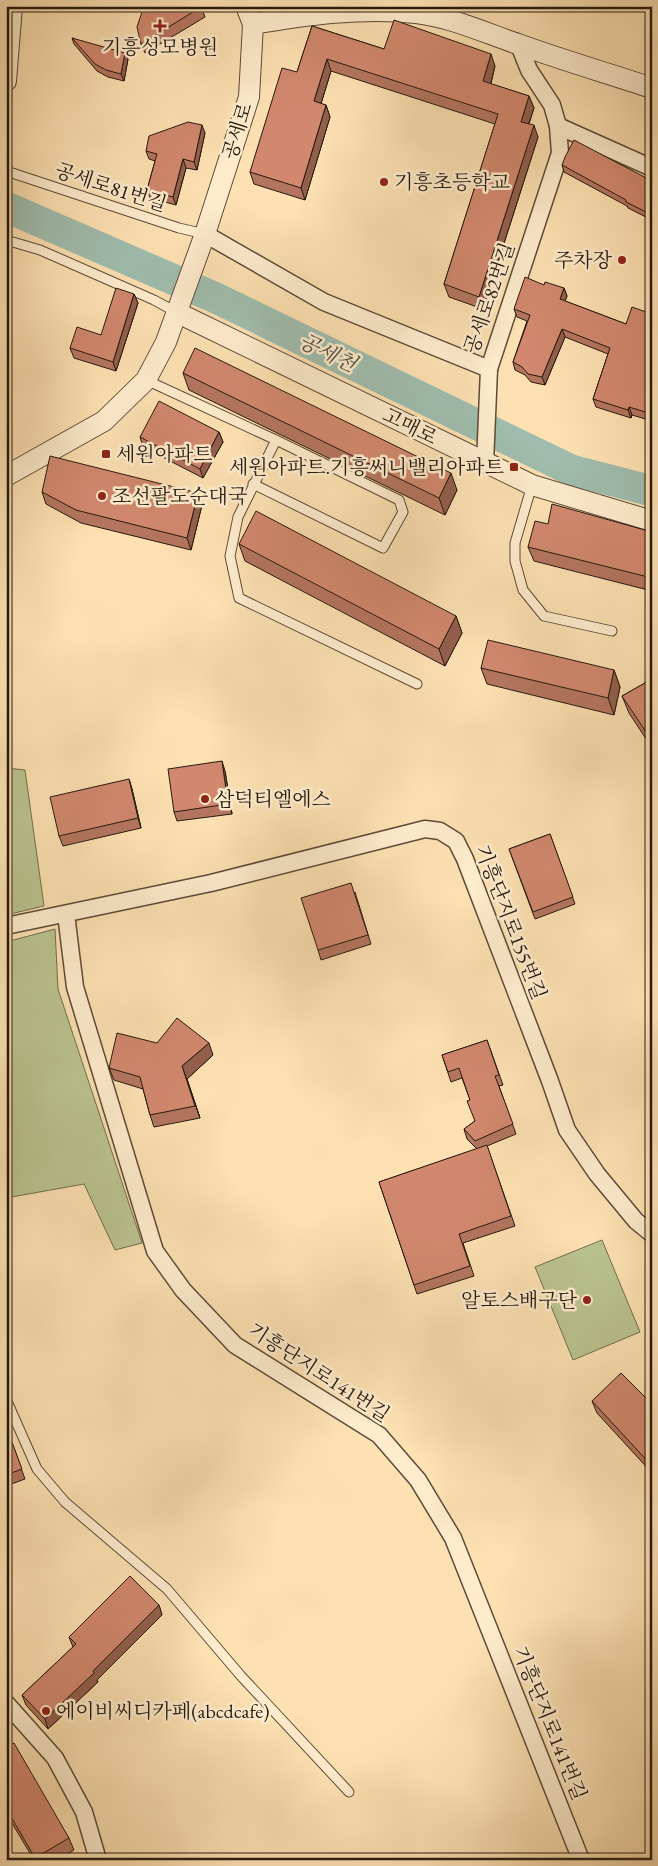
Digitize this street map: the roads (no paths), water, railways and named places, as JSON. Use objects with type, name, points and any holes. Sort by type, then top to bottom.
[{"type":"street","points":[[6,81],[12,6]]},
{"type":"street","points":[[249,15],[304,15],[346,11],[391,10],[416,13],[455,22],[652,88]]},
{"type":"street","name":"공세로","points":[[176,312],[196,253],[205,234],[249,97],[249,15]]},
{"type":"street","name":"공세로82번길","points":[[205,234],[324,302],[488,369],[560,153],[558,126],[552,105],[529,70],[519,45]]},
{"type":"street","points":[[558,126],[652,168]]},
{"type":"street","points":[[6,476],[104,421],[146,380],[166,342],[176,312]]},
{"type":"street","name":"고매로","points":[[176,312],[532,485],[652,522]]},
{"type":"street","points":[[485,463],[488,369]]},
{"type":"street","name":"기흥단지로155번길","points":[[6,926],[210,883],[400,834],[425,829],[440,831],[456,841],[465,859],[567,1130],[597,1174],[636,1221],[652,1234]]},
{"type":"street","name":"기흥단지로141번길","points":[[66,914],[75,987],[155,1251],[183,1290],[236,1345],[379,1435],[418,1480],[453,1538],[581,1860]]},
{"type":"street","points":[[6,1703],[55,1758],[84,1812],[98,1860]]},
{"type":"lane","name":"공세로81번길","points":[[6,171],[180,228],[205,234]]},
{"type":"lane","points":[[6,240],[40,250],[154,300],[176,312]]},
{"type":"lane","points":[[146,380],[399,500],[403,512],[383,548],[253,484]]},
{"type":"lane","points":[[276,440],[238,517],[230,556],[239,598],[417,684]]},
{"type":"lane","points":[[532,485],[515,543],[515,560],[523,590],[544,616],[612,631]]},
{"type":"lane","points":[[6,1399],[37,1469],[65,1502],[167,1589],[241,1676],[349,1792]]},
{"type":"waterway","name":"공세천","points":[[6,207],[216,298],[571,470],[652,491]]},
{"type":"place","name":"기흥성모병원","points":[[160,26]]},
{"type":"place","name":"기흥초등학교","points":[[384,182]]},
{"type":"place","name":"주차장","points":[[622,260]]},
{"type":"place","name":"세원아파트","points":[[106,454]]},
{"type":"place","name":"세원아파트.기흥써니밸리아파트","points":[[514,467]]},
{"type":"place","name":"조선팔도순대국","points":[[102,496]]},
{"type":"place","name":"삼덕티엘에스","points":[[205,799]]},
{"type":"place","name":"알토스배구단","points":[[587,1300]]},
{"type":"place","name":"에이비씨디카페(abcdcafe)","points":[[46,1711]]}]
